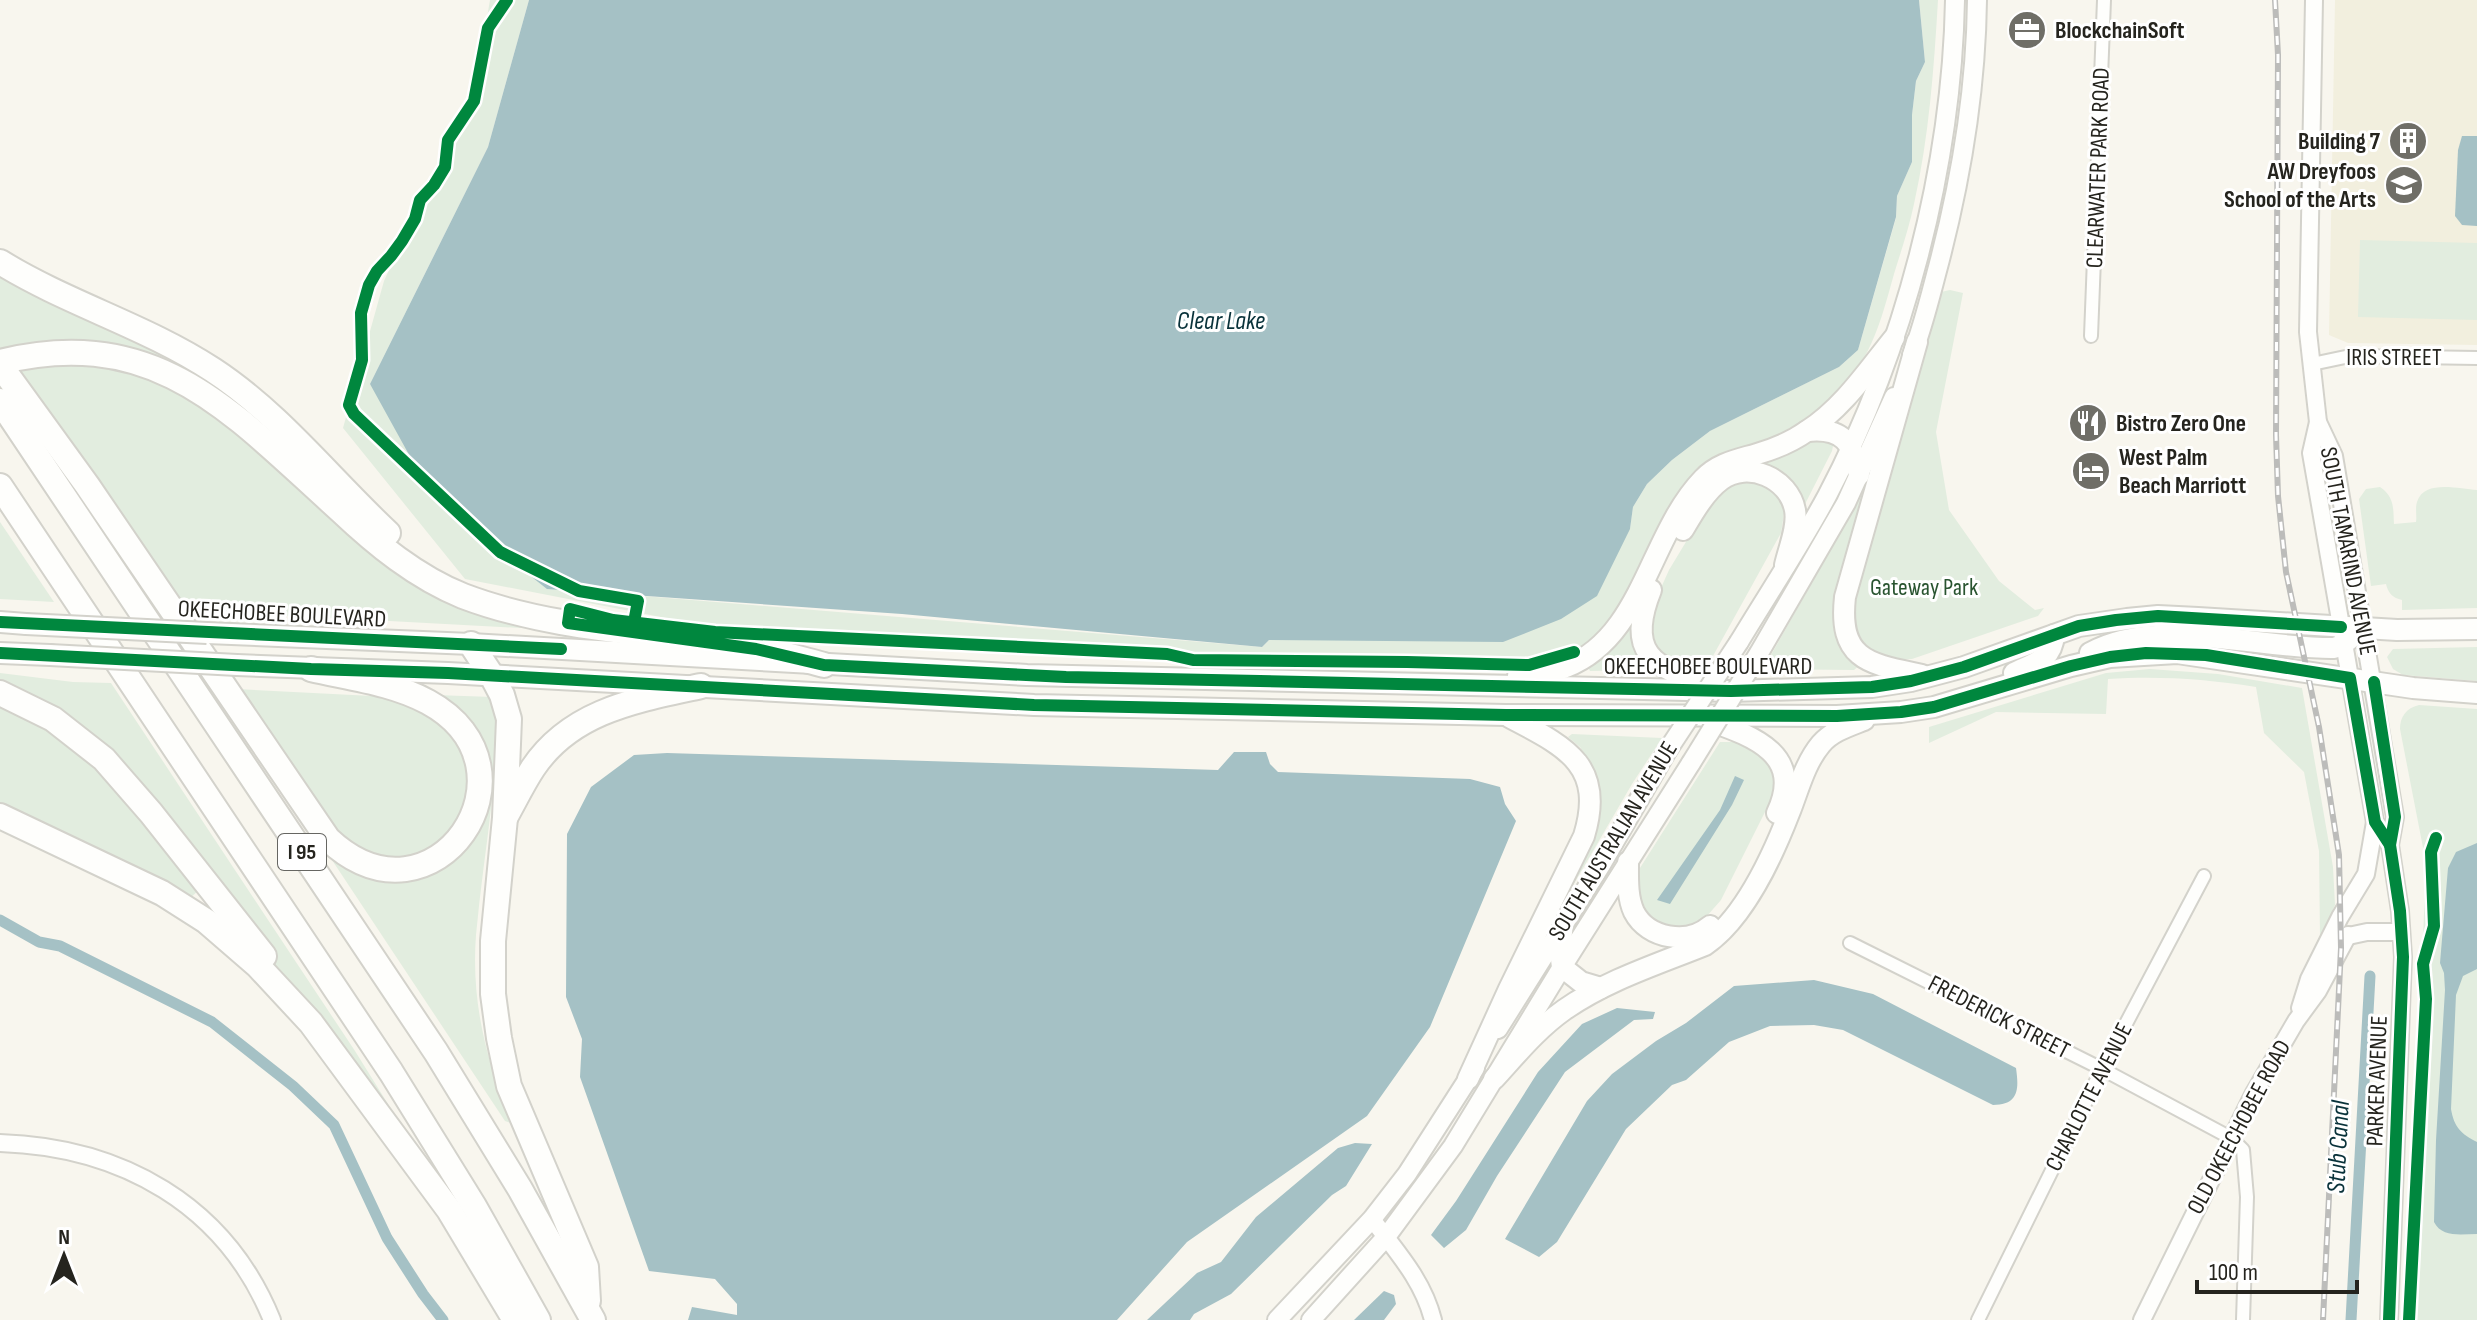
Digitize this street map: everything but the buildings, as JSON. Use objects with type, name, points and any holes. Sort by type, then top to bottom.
[{"type":"highway","points":[[0,262],[175,347],[215,372],[254,400],[402,545],[431,566],[508,609]]},
{"type":"highway","points":[[311,669],[409,693],[428,702],[455,723],[471,744],[478,766],[480,790],[475,813],[466,831],[437,858],[400,870],[363,863],[344,854],[328,839],[87,485],[0,364],[26,356],[58,352],[100,353],[168,372],[229,413],[372,540],[417,572],[462,595],[568,623],[756,649],[824,665]]},
{"type":"highway","name":"I 95","points":[[0,401],[429,1040],[514,1177],[591,1316]]},
{"type":"highway","name":"I 95","points":[[0,486],[391,1072],[467,1195],[538,1320]]},
{"type":"highway","points":[[471,644],[492,676],[509,719],[505,818],[493,941],[493,994],[499,1038],[509,1086],[586,1267],[591,1316]]},
{"type":"highway","points":[[505,818],[534,766],[560,737],[586,718],[637,700],[701,686]]},
{"type":"highway","points":[[0,693],[53,719],[104,759],[151,813],[267,960],[449,1210],[515,1320]]},
{"type":"highway","points":[[0,816],[162,893],[206,921],[258,966],[311,1023]]},
{"type":"main road","name":"SOUTH AUSTRALIAN AVENUE","points":[[1277,1320],[1372,1219],[1407,1174],[1826,498],[1878,385],[1926,220],[1947,102],[1955,0]]},
{"type":"main road","name":"SOUTH AUSTRALIAN AVENUE","points":[[1311,1320],[1386,1237],[1453,1146],[1759,653],[1846,503],[1917,342],[1948,229],[1959,177],[1973,72],[1977,0]]},
{"type":"main road","points":[[1447,685],[1565,668],[1593,652],[1610,638],[1624,618],[1663,538],[1689,495],[1703,479],[1723,464],[1758,454],[1807,431],[1849,394],[1894,338]]},
{"type":"main road","points":[[1917,342],[1845,597],[1843,616],[1849,641],[1865,660],[1930,677]]},
{"type":"main road","points":[[1807,431],[1833,431],[1841,435],[1851,447],[1859,475]]},
{"type":"main road","points":[[1731,691],[1670,672],[1645,649],[1642,616],[1654,582],[1679,536],[1711,490],[1721,480],[1747,472],[1774,478],[1790,496],[1795,512],[1785,565]]},
{"type":"main road","name":"OKEECHOBEE BOULEVARD","points":[[0,622],[471,644],[1040,676],[1731,691],[1872,687],[1930,677],[2079,626],[2158,616],[2343,635],[2363,628],[2477,629]]},
{"type":"main road","points":[[1988,692],[2012,674],[2044,658],[2051,650],[2054,635]]},
{"type":"main road","points":[[2061,669],[2106,645],[2131,638],[2191,637],[2330,648],[2343,635]]},
{"type":"main road","name":"OKEECHOBEE BOULEVARD","points":[[0,653],[1034,705],[1506,715],[1879,714],[1926,709],[2110,657],[2177,653],[2374,682],[2477,693]]},
{"type":"main road","points":[[1494,1079],[1562,1011],[1601,988],[1715,938],[1746,899],[1763,870],[1779,839],[1811,758],[1833,733],[1879,714]]},
{"type":"main road","points":[[1468,1079],[1590,818],[1588,784],[1573,755],[1559,743],[1506,715]]},
{"type":"main road","points":[[1628,862],[1630,900],[1639,919],[1664,935],[1685,937],[1696,935],[1711,924],[1732,898],[1760,851],[1785,790],[1783,771],[1777,756],[1740,732],[1695,716]]},
{"type":"main road","points":[[1563,923],[1562,967],[1581,982],[1601,988]]},
{"type":"street","name":"CLEARWATER PARK ROAD","points":[[2091,336],[2104,0]]},
{"type":"street","name":"SOUTH TAMARIND AVENUE","points":[[2314,0],[2308,332],[2318,422],[2311,453],[2350,678]]},
{"type":"street","name":"IRIS STREET","points":[[2312,364],[2350,356],[2477,358]]},
{"type":"street","name":"SOUTH TAMARIND AVENUE","points":[[2318,422],[2334,456],[2374,682]]},
{"type":"street","name":"PARKER AVENUE","points":[[2350,678],[2375,822],[2390,845]]},
{"type":"street","name":"PARKER AVENUE","points":[[2374,682],[2395,817],[2390,845],[2401,932],[2402,1008],[2389,1320]]},
{"type":"street","name":"OLD OKEECHOBEE ROAD","points":[[2296,1021],[2309,979],[2366,874],[2375,822]]},
{"type":"street","name":"CHARLOTTE AVENUE","points":[[1978,1320],[2102,1069],[2204,876]]},
{"type":"street","points":[[2326,944],[2348,935],[2401,932]]},
{"type":"street","name":"OLD OKEECHOBEE ROAD","points":[[2142,1320],[2231,1138],[2348,935]]},
{"type":"street","name":"FREDERICK STREET","points":[[1850,943],[2102,1069],[2231,1138]]},
{"type":"street","points":[[2231,1138],[2243,1150],[2246,1190],[2243,1320]]},
{"type":"street","points":[[0,1143],[33,1144],[89,1155],[135,1173],[173,1194],[213,1229],[245,1267],[272,1320]]},
{"type":"street","points":[[1372,1219],[1414,1273],[1433,1320]]},
{"type":"shaded area","name":"AW Dreyfoos School of the Arts","points":[[2335,0],[2477,0],[2477,345],[2348,343],[2329,335]]},
{"type":"green space","points":[[490,0],[529,0],[488,147],[370,384],[547,588],[1262,647],[1269,640],[1630,529],[1633,507],[1647,484],[1672,460],[1710,431],[1839,367],[1858,350],[1896,218],[1897,196],[1912,162],[1916,81],[1925,62],[1919,0],[1938,0],[1927,128],[1914,204],[1884,309],[1864,359],[1843,388],[1804,420],[1757,445],[1717,456],[1702,465],[1663,519],[1636,575],[1604,627],[1583,646],[1558,660],[1526,665],[1270,663],[1189,657],[1171,648],[779,635],[707,626],[465,579],[343,428],[384,281],[477,77]]},
{"type":"green space","points":[[2360,240],[2477,243],[2477,320],[2358,317]]},
{"type":"green space","points":[[0,267],[192,370],[190,372],[151,355],[119,347],[0,353]]},
{"type":"green space","name":"Gateway Park","points":[[1950,290],[1963,293],[1936,432],[1949,510],[1999,581],[2035,610],[2044,608],[2038,616],[1912,659],[1891,660],[1870,654],[1856,642],[1850,601],[1941,292]]},
{"type":"green space","points":[[87,360],[181,388],[378,550],[559,630],[182,607],[11,368]]},
{"type":"green space","points":[[1809,437],[1834,441],[1803,508],[1790,480],[1772,470],[1750,464]]},
{"type":"green space","points":[[1756,479],[1775,488],[1790,512],[1784,514],[1781,533],[1703,674],[1672,666],[1647,640],[1647,619],[1669,570],[1707,507],[1728,484]]},
{"type":"green space","points":[[1870,480],[1837,607],[1861,664],[1854,670],[1763,669]]},
{"type":"green space","points":[[2380,487],[2391,499],[2394,524],[2416,522],[2417,502],[2427,490],[2443,487],[2477,490],[2477,608],[2402,610],[2402,600],[2391,595],[2386,584],[2371,586],[2359,499],[2366,489]]},
{"type":"green space","points":[[0,522],[54,602],[0,599]]},
{"type":"green space","points":[[1634,612],[1651,667],[1646,670],[1590,671],[1587,665],[1615,642]]},
{"type":"green space","points":[[2477,647],[2477,681],[2403,675],[2393,669],[2387,657],[2393,649]]},
{"type":"green space","points":[[2150,669],[2218,674],[2302,688],[2333,867],[2335,905],[2320,938],[2319,851],[2304,772],[2264,733],[2256,687],[2182,679],[2108,679],[2106,714],[1996,712],[1929,743],[1929,727],[2106,673]]},
{"type":"green space","points":[[0,673],[73,682],[111,683],[406,1133],[212,886],[151,802],[0,687]]},
{"type":"green space","points":[[237,689],[392,697],[447,722],[475,777],[451,840],[394,864],[340,841]]},
{"type":"green space","points":[[435,695],[493,697],[497,708],[498,748],[475,960],[482,1031],[511,1123],[505,1121],[324,848],[410,873],[484,800]]},
{"type":"green space","points":[[0,699],[80,747],[200,889],[188,900],[0,805]]},
{"type":"green space","points":[[2419,705],[2477,709],[2477,1320],[2408,1320],[2426,863],[2400,729],[2405,714]]},
{"type":"green space","points":[[1572,734],[1662,738],[1540,942],[1590,839],[1600,805],[1593,767],[1580,747],[1568,737]]},
{"type":"green space","points":[[1720,742],[1735,742],[1758,755],[1764,753],[1774,770],[1774,794],[1721,900],[1699,925],[1668,929],[1639,910],[1634,888],[1640,868]]},
{"type":"water","name":"Clear Lake","points":[[529,0],[1919,0],[1925,62],[1916,81],[1912,162],[1897,196],[1896,217],[1858,350],[1839,367],[1710,431],[1672,460],[1647,484],[1633,507],[1630,529],[1597,596],[1561,619],[1503,642],[1269,640],[1262,647],[902,614],[547,589],[434,500],[370,384],[488,147]]},
{"type":"water","points":[[2462,136],[2477,136],[2477,226],[2462,225],[2455,216],[2458,150]]},
{"type":"water","points":[[1234,752],[1266,752],[1270,764],[1278,772],[1470,779],[1500,787],[1505,804],[1516,821],[1430,1027],[1367,1116],[1187,1242],[1117,1320],[688,1320],[692,1307],[737,1315],[737,1304],[715,1279],[649,1271],[580,1077],[582,1039],[566,997],[567,834],[591,787],[634,755],[667,753],[1218,770]]},
{"type":"water","points":[[1735,776],[1744,780],[1732,805],[1670,904],[1657,900],[1720,810]]},
{"type":"water","points":[[2477,843],[2477,969],[2463,976],[2456,995],[2451,1109],[2459,1129],[2477,1142],[2477,1234],[2458,1234],[2442,1231],[2434,1222],[2445,990],[2440,963],[2448,868],[2456,852]]},
{"type":"water","points":[[1814,980],[1873,994],[2016,1068],[2015,1094],[2008,1102],[1993,1105],[1843,1030],[1814,1025],[1770,1026],[1729,1042],[1686,1080],[1672,1085],[1626,1129],[1557,1242],[1539,1257],[1505,1239],[1587,1101],[1612,1074],[1734,986]]},
{"type":"water","points":[[1617,1008],[1655,1012],[1653,1019],[1634,1020],[1565,1072],[1497,1176],[1466,1230],[1444,1248],[1431,1235],[1538,1072],[1582,1024]]},
{"type":"water","points":[[1355,1143],[1372,1144],[1346,1186],[1332,1195],[1231,1294],[1194,1314],[1190,1320],[1147,1320],[1197,1273],[1221,1262],[1256,1217],[1338,1148]]},
{"type":"water","points":[[1384,1291],[1394,1295],[1396,1304],[1384,1320],[1354,1320]]},
{"type":"waterway","points":[[0,920],[39,942],[60,946],[212,1022],[293,1086],[334,1125],[387,1238],[443,1320]]},
{"type":"waterway","name":"Stub Canal","points":[[2351,1320],[2370,976]]},
{"type":"railway","points":[[2275,0],[2278,55],[2278,496],[2286,572],[2319,727],[2339,855],[2341,948],[2323,1320]]},
{"type":"cycle path","points":[[507,0],[488,28],[474,101],[448,140],[445,167],[420,200],[415,219],[402,241],[369,285],[361,313],[362,360],[349,405],[354,414],[500,552],[579,591],[638,601],[634,622]]},
{"type":"cycle path","points":[[1574,652],[1529,665],[1193,660],[1167,654],[715,632],[613,620],[570,609],[568,623],[756,649],[824,665],[1066,677],[1731,691],[1872,687],[1911,681],[1964,667],[2079,626],[2116,620],[2158,616],[2341,627]]},
{"type":"cycle path","points":[[0,622],[561,649]]},
{"type":"cycle path","points":[[0,653],[448,673],[1034,705],[1506,715],[1837,716],[1934,707],[2110,657],[2146,653],[2206,655],[2350,678],[2375,822],[2390,845]]},
{"type":"cycle path","points":[[2374,682],[2395,817],[2390,845],[2403,957],[2389,1320]]},
{"type":"cycle path","points":[[2409,1320],[2426,999],[2423,964],[2434,926],[2431,852],[2436,838]]},
{"type":"place","name":"BlockchainSoft","points":[[2027,30]]},
{"type":"place","name":"Building 7","points":[[2408,141]]},
{"type":"place","name":"AW Dreyfoos School of the Arts","points":[[2404,185]]},
{"type":"place","name":"Bistro Zero One","points":[[2088,423]]},
{"type":"place","name":"West Palm Beach Marriott","points":[[2091,471]]}]
